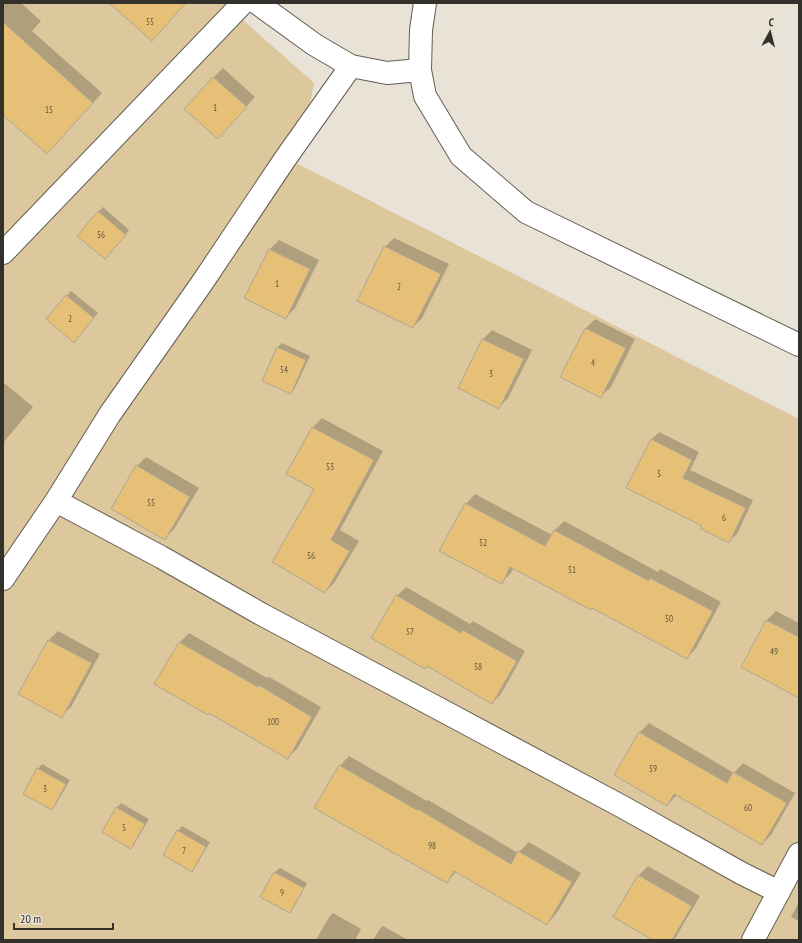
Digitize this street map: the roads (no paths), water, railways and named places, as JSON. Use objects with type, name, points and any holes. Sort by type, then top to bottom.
[{"type":"street","points":[[3,253],[243,3]]},
{"type":"street","points":[[257,3],[315,46],[351,66],[387,73],[420,70]]},
{"type":"street","points":[[425,3],[421,30],[420,70],[425,96],[461,156],[526,212],[799,345]]},
{"type":"street","points":[[3,579],[56,501],[110,414],[202,283],[285,159],[351,66]]},
{"type":"street","points":[[56,501],[161,556],[261,614],[432,704],[614,802],[741,873],[779,892]]},
{"type":"street","points":[[753,940],[799,854]]}]
